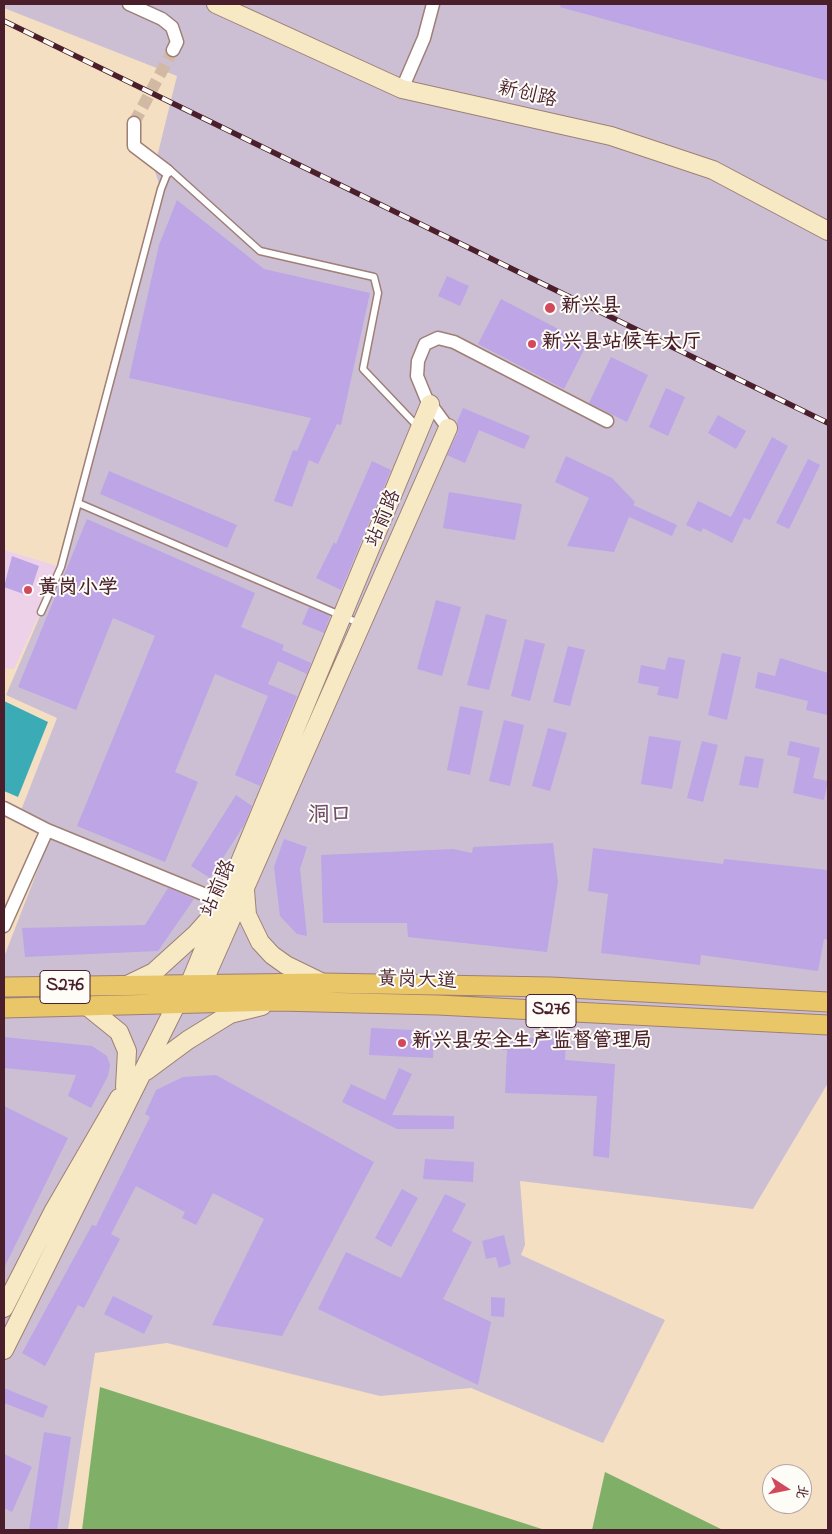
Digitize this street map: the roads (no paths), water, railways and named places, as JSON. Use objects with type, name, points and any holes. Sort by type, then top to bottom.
[{"type":"main road","name":"黄岗大道","points":[[4,988],[323,983],[551,987],[826,1002]]},
{"type":"main road","name":"黄岗大道","points":[[4,1008],[279,1001],[438,1005],[825,1025]]},
{"type":"main road","points":[[825,1025],[826,1002]]},
{"type":"street","points":[[129,4],[162,19],[172,27],[177,42],[174,50]]},
{"type":"street","name":"新创路","points":[[216,4],[402,89],[611,136],[713,170],[828,231]]},
{"type":"street","points":[[402,89],[424,38],[433,4]]},
{"type":"street","points":[[134,123],[134,146],[167,171]]},
{"type":"street","points":[[448,428],[430,404],[418,376],[418,361],[425,344],[438,338],[454,342],[607,421]]},
{"type":"street","name":"站前路","points":[[196,985],[223,902],[430,404]]},
{"type":"street","name":"站前路","points":[[4,1308],[53,1212],[170,1005],[196,985],[245,886],[448,428]]},
{"type":"street","points":[[4,808],[47,830],[223,902],[196,934],[154,972],[125,986]]},
{"type":"street","points":[[4,926],[47,830]]},
{"type":"street","points":[[245,886],[247,914],[260,942],[272,955],[286,965],[323,983]]},
{"type":"street","points":[[144,1073],[188,1040],[230,1014],[279,1001]]},
{"type":"street","name":"站前路","points":[[4,1350],[144,1073],[170,1005]]},
{"type":"street","points":[[88,1007],[119,1032],[127,1051],[125,1087]]},
{"type":"lane","points":[[41,612],[61,567],[167,171],[171,171],[260,251],[374,277],[378,293],[363,369],[420,429]]},
{"type":"lane","points":[[78,503],[362,625]]},
{"type":"water","points":[[4,701],[48,722],[18,797],[4,791]]},
{"type":"tunnel","points":[[134,123],[173,50]]},
{"type":"railway","points":[[4,21],[828,423]]},
{"type":"place","name":"新兴县","points":[[550,308]]},
{"type":"place","name":"新兴县站候车大厅","points":[[532,344]]},
{"type":"place","name":"黄岗小学","points":[[28,590]]},
{"type":"place","name":"新兴县安全生产监督管理局","points":[[402,1043]]},
{"type":"district","name":"洞口","points":[[330,817]]}]
